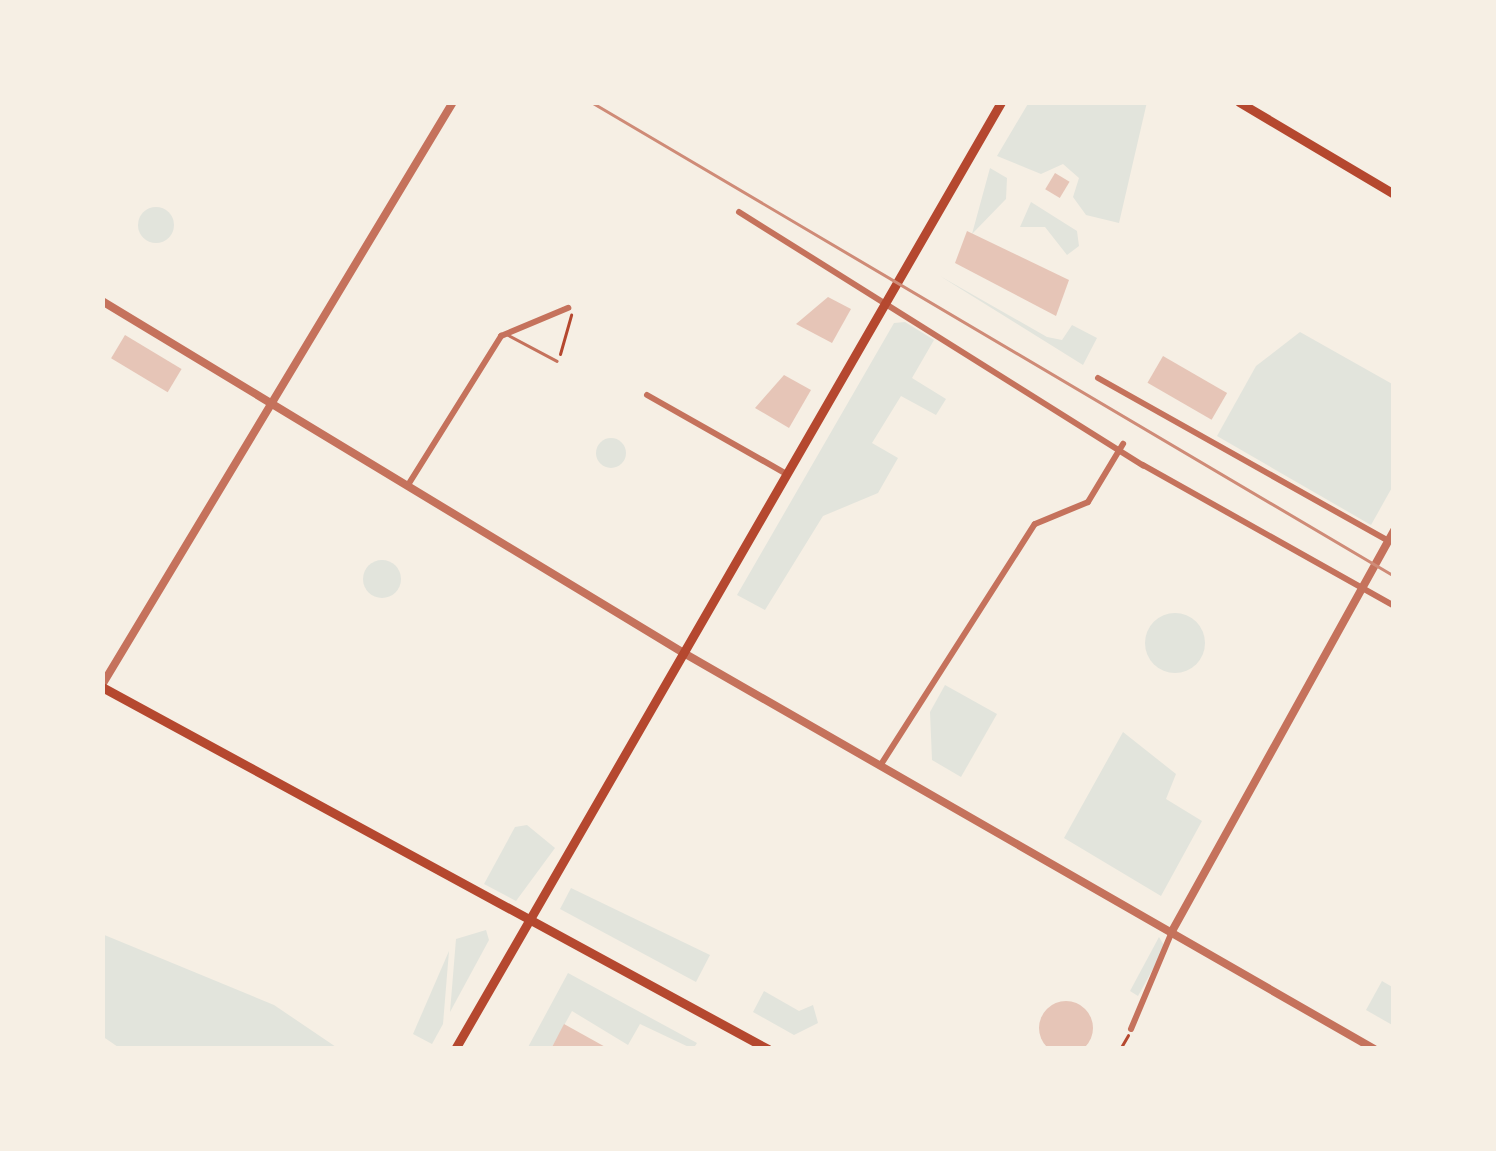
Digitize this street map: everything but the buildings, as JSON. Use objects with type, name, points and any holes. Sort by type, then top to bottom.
[{"type":"main road","points":[[455,1049],[1001,102]]},
{"type":"main road","points":[[1239,102],[1394,194]]},
{"type":"main road","points":[[102,686],[769,1049]]},
{"type":"street","points":[[102,686],[268,399],[453,102]]},
{"type":"street","points":[[739,212],[1394,606]]},
{"type":"street","points":[[102,301],[682,652],[1374,1049]]},
{"type":"street","points":[[408,485],[507,334],[568,308]]},
{"type":"street","points":[[1097,378],[1391,543]]},
{"type":"street","points":[[647,395],[786,473]]},
{"type":"street","points":[[880,766],[1035,524],[1088,502],[1123,444]]},
{"type":"street","points":[[1131,1029],[1171,934],[1391,543],[1394,530]]},
{"type":"lane","points":[[507,334],[556,361]]},
{"type":"path","points":[[556,361],[576,323],[568,308]]},
{"type":"path","points":[[1120,1049],[1131,1029]]},
{"type":"shaded area","points":[[1029,102],[1147,102],[1119,223],[1086,215],[1073,197],[1079,178],[1063,164],[1041,174],[997,156]]},
{"type":"shaded area","points":[[990,168],[1007,178],[1006,199],[972,234]]},
{"type":"shaded area","points":[[1031,202],[1077,231],[1079,246],[1067,255],[1045,227],[1020,227]]},
{"type":"shaded area","points":[[156,207],[169,212],[174,225],[169,238],[156,243],[143,238],[138,225],[143,212]]},
{"type":"shaded area","points":[[940,276],[1047,337],[1062,340],[1072,325],[1097,338],[1083,365]]},
{"type":"shaded area","points":[[905,322],[934,340],[912,378],[946,399],[936,415],[901,396],[872,443],[898,458],[878,493],[823,516],[765,610],[737,595],[894,323]]},
{"type":"shaded area","points":[[1300,332],[1394,385],[1394,484],[1371,525],[1217,436],[1256,366]]},
{"type":"shaded area","points":[[611,438],[626,453],[611,468],[596,453]]},
{"type":"shaded area","points":[[382,560],[395,566],[401,579],[395,592],[382,598],[369,592],[363,579],[369,566]]},
{"type":"shaded area","points":[[1175,613],[1196,622],[1205,643],[1196,664],[1175,673],[1154,664],[1145,643],[1154,622]]},
{"type":"shaded area","points":[[945,685],[997,714],[961,777],[932,760],[930,712]]},
{"type":"shaded area","points":[[1123,732],[1176,774],[1166,799],[1202,821],[1161,896],[1064,838]]},
{"type":"shaded area","points":[[527,825],[555,848],[516,901],[484,884],[515,827]]},
{"type":"shaded area","points":[[571,888],[710,955],[696,982],[560,909]]},
{"type":"shaded area","points":[[486,930],[489,940],[450,1012],[456,939]]},
{"type":"shaded area","points":[[102,934],[274,1005],[339,1049],[121,1049],[102,1036]]},
{"type":"shaded area","points":[[1159,937],[1165,947],[1138,996],[1130,991]]},
{"type":"shaded area","points":[[449,951],[443,1024],[432,1044],[413,1034]]},
{"type":"shaded area","points":[[568,973],[697,1043],[693,1049],[640,1024],[628,1045],[572,1011],[551,1049],[527,1049]]},
{"type":"shaded area","points":[[1382,981],[1394,988],[1394,1026],[1366,1010]]},
{"type":"shaded area","points":[[764,991],[799,1011],[813,1005],[818,1023],[794,1035],[753,1012]]},
{"type":"tram line","points":[[591,102],[1394,576]]}]
